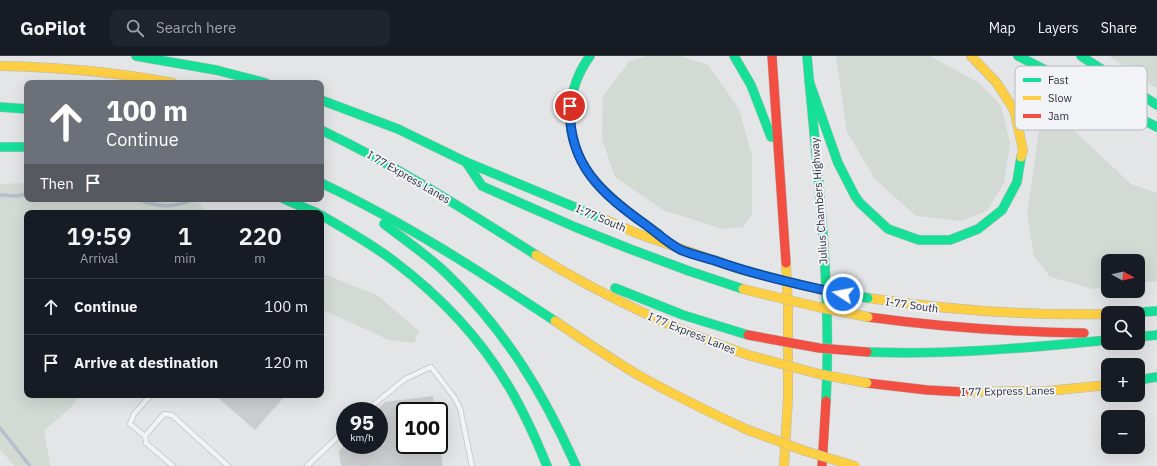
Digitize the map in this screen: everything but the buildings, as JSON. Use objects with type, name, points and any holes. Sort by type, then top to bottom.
[{"type":"highway","points":[[136,56],[216,70],[254,80]]},
{"type":"highway","points":[[590,56],[575,82],[570,106],[571,134],[581,161],[600,188],[613,200],[680,249]]},
{"type":"highway","points":[[734,56],[755,94],[778,154]]},
{"type":"highway","points":[[772,56],[786,256],[788,308],[789,364],[784,466]]},
{"type":"highway","name":"Julius Chambers Highway","points":[[807,56],[820,202],[826,307],[826,400],[822,466]]},
{"type":"highway","points":[[971,56],[1001,88],[1015,113]]},
{"type":"highway","points":[[1018,56],[1038,66]]},
{"type":"highway","points":[[1081,56],[1097,66]]},
{"type":"highway","points":[[0,66],[17,58]]},
{"type":"highway","points":[[0,66],[94,71],[157,80]]},
{"type":"highway","points":[[809,80],[839,164],[853,192],[868,212],[885,228],[907,238],[930,242],[954,239],[978,230],[1000,212],[1017,185],[1020,175],[1022,159],[1020,130]]},
{"type":"highway","points":[[1147,99],[1157,105]]},
{"type":"highway","name":"I-77 South","points":[[324,101],[398,129],[466,162],[636,232],[742,270],[818,289],[924,307],[1041,315],[1101,314]]},
{"type":"highway","points":[[0,107],[24,109]]},
{"type":"highway","points":[[1147,122],[1157,127]]},
{"type":"highway","name":"I 77 Express Lanes","points":[[324,131],[360,148],[411,176],[591,287],[641,313],[682,331],[748,355],[819,374],[867,383],[912,389],[977,393],[1044,392],[1101,386]]},
{"type":"highway","points":[[0,147],[24,147]]},
{"type":"highway","points":[[466,162],[482,186],[575,227],[654,259],[743,289],[818,307],[868,317],[922,325],[1041,333],[1101,333]]},
{"type":"highway","points":[[324,185],[377,210],[426,238],[509,290],[585,342],[650,382],[690,404],[748,430],[805,451],[855,466]]},
{"type":"highway","points":[[324,186],[370,214],[410,243],[445,272],[476,304],[505,340],[537,388],[560,430],[576,466]]},
{"type":"highway","points":[[291,202],[310,210]]},
{"type":"highway","points":[[324,217],[358,235],[396,262],[429,290],[459,320],[487,354],[512,392],[524,413],[546,463]]},
{"type":"highway","points":[[533,252],[663,308],[704,323],[748,335],[819,348],[912,354],[1054,346],[1101,341]]},
{"type":"highway","points":[[1145,312],[1157,311]]},
{"type":"highway","points":[[1145,335],[1157,334]]},
{"type":"highway","points":[[1145,379],[1157,377]]},
{"type":"highway","points":[[779,466],[786,439]]},
{"type":"lane","points":[[377,402],[405,379],[431,367],[454,397],[460,408],[472,466]]},
{"type":"lane","points":[[145,436],[130,424],[134,414],[148,398]]},
{"type":"lane","points":[[173,466],[144,440],[145,436],[164,414],[172,415],[228,466]]},
{"type":"lane","points":[[307,466],[336,439]]},
{"type":"shaded area","points":[[647,56],[681,56],[708,65],[739,109],[752,156],[752,215],[743,227],[723,229],[663,210],[615,177],[602,139],[603,96],[630,61]]},
{"type":"shaded area","points":[[836,56],[930,56],[979,83],[1001,106],[1010,143],[1004,183],[987,211],[961,221],[916,216],[875,179],[847,132]]},
{"type":"shaded area","points":[[1109,56],[1157,56],[1157,89],[1147,82],[1147,66],[1124,66]]},
{"type":"shaded area","points":[[1073,130],[1131,184],[1157,193],[1157,281],[1145,282],[1145,254],[1101,254],[1101,288],[1093,289],[1050,277],[1034,256],[1027,215],[1039,131]]},
{"type":"shaded area","points":[[24,183],[24,202],[198,202],[204,210],[24,210],[24,398],[78,398],[70,408],[44,431],[51,466],[14,466],[0,449],[0,184]]},
{"type":"shaded area","points":[[324,274],[377,295],[419,331],[414,343],[389,340],[324,310]]},
{"type":"waterway","points":[[0,195],[16,196],[24,195]]},
{"type":"waterway","points":[[146,202],[165,206],[186,202]]},
{"type":"waterway","points":[[0,428],[30,466]]},
{"type":"traffic: fast","points":[[136,56],[216,70],[254,80]]},
{"type":"traffic: fast","points":[[590,56],[579,75],[571,102],[571,131],[576,150],[585,167],[597,183],[626,210],[659,234]]},
{"type":"traffic: fast","points":[[734,56],[751,85],[771,137]]},
{"type":"traffic: fast","points":[[807,56],[819,185],[825,272],[827,315],[826,401]]},
{"type":"traffic: fast","points":[[1018,56],[1038,66]]},
{"type":"traffic: fast","points":[[1081,56],[1097,66]]},
{"type":"traffic: fast","points":[[809,81],[838,163],[855,196],[860,203],[888,229],[919,240],[950,240],[978,229],[1002,210],[1017,182],[1021,157]]},
{"type":"traffic: fast","points":[[1147,99],[1157,105]]},
{"type":"traffic: fast","points":[[324,101],[398,129],[466,162],[606,220]]},
{"type":"traffic: fast","points":[[0,107],[24,109]]},
{"type":"traffic: fast","points":[[1147,122],[1157,127]]},
{"type":"traffic: fast","points":[[324,132],[377,158],[457,205],[536,255]]},
{"type":"traffic: fast","points":[[0,147],[24,147]]},
{"type":"traffic: fast","points":[[466,162],[482,186],[575,227],[630,249],[743,289]]},
{"type":"traffic: fast","points":[[324,184],[382,214],[441,248],[555,321]]},
{"type":"traffic: fast","points":[[291,202],[310,210]]},
{"type":"traffic: fast","points":[[324,217],[386,255],[428,289],[458,319],[498,369],[509,387],[530,426],[547,466]]},
{"type":"traffic: fast","points":[[384,224],[439,266],[487,317],[521,363],[536,387],[576,466]]},
{"type":"traffic: fast","points":[[742,270],[818,289],[868,298]]},
{"type":"traffic: fast","points":[[615,288],[683,315],[748,335]]},
{"type":"traffic: fast","points":[[1145,312],[1157,311]]},
{"type":"traffic: fast","points":[[1145,336],[1157,335]]},
{"type":"traffic: fast","points":[[867,352],[958,352],[1101,341]]},
{"type":"traffic: fast","points":[[1145,379],[1157,377]]},
{"type":"traffic: slow","points":[[971,56],[996,82],[1015,113]]},
{"type":"traffic: slow","points":[[0,66],[87,71],[155,80]]},
{"type":"traffic: slow","points":[[1019,130],[1023,150],[1021,157]]},
{"type":"traffic: slow","points":[[606,220],[636,233],[742,270]]},
{"type":"traffic: slow","points":[[536,255],[561,270],[639,311],[720,345],[748,355]]},
{"type":"traffic: slow","points":[[784,466],[788,398],[788,308],[786,263]]},
{"type":"traffic: slow","points":[[743,289],[868,317]]},
{"type":"traffic: slow","points":[[868,298],[958,309],[1018,313],[1101,314]]},
{"type":"traffic: slow","points":[[555,321],[638,375],[665,390],[748,430]]},
{"type":"traffic: slow","points":[[748,355],[819,374],[867,383]]},
{"type":"traffic: slow","points":[[964,392],[1047,391],[1101,386]]},
{"type":"traffic: slow","points":[[748,430],[805,451],[855,466]]},
{"type":"traffic: jam","points":[[772,56],[786,263]]},
{"type":"traffic: jam","points":[[868,317],[922,324],[1084,333]]},
{"type":"traffic: jam","points":[[748,335],[819,348],[867,352]]},
{"type":"traffic: jam","points":[[867,383],[927,390],[964,392]]},
{"type":"traffic: jam","points":[[822,466],[826,401]]},
{"type":"route","points":[[570,106],[571,134],[575,148],[589,174],[600,188],[613,200],[680,249],[767,277],[843,294]]}]
